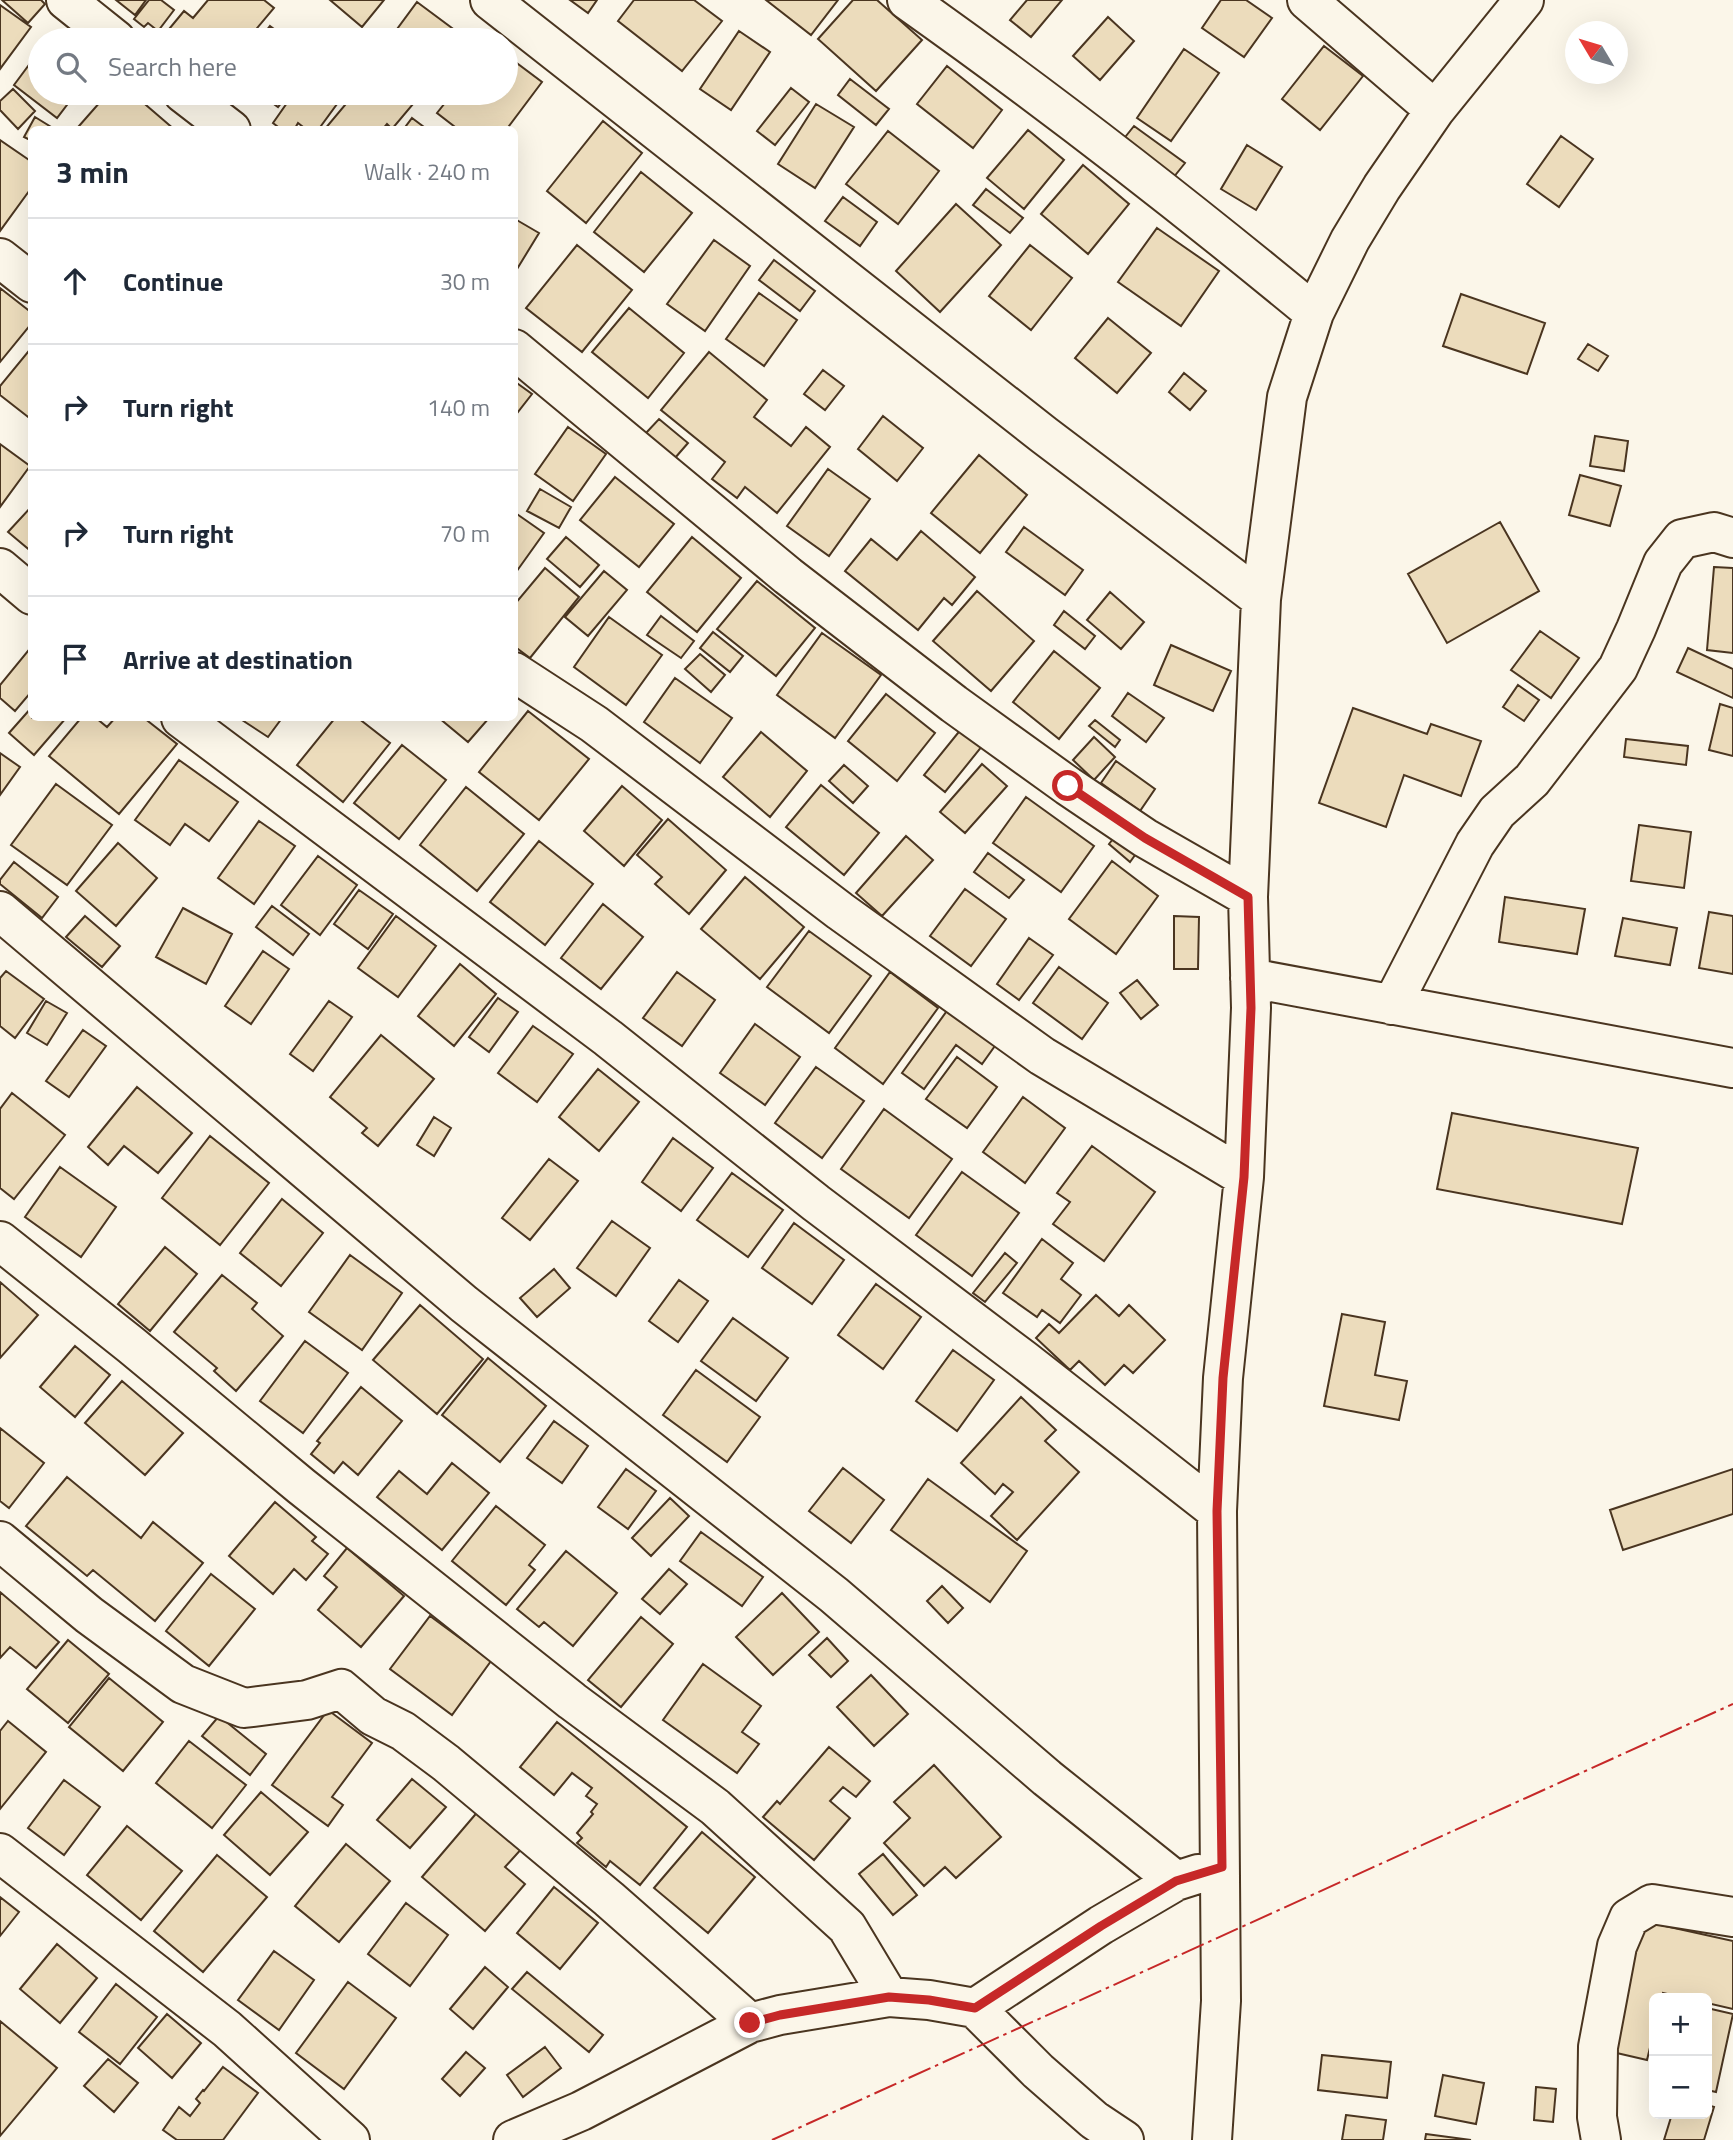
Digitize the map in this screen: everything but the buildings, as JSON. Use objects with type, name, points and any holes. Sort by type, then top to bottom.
[{"type":"street","points":[[66,0],[101,28]]},
{"type":"street","points":[[489,0],[1044,435],[1261,599]]},
{"type":"street","points":[[907,0],[1205,222],[1314,313]]},
{"type":"street","points":[[1307,0],[1435,110]]},
{"type":"street","points":[[1212,2140],[1221,2001],[1217,1511],[1223,1378],[1244,1177],[1251,1008],[1248,897],[1261,599],[1287,397],[1314,313],[1350,240],[1382,187],[1435,110],[1524,0]]},
{"type":"street","points":[[199,105],[226,126]]},
{"type":"street","points":[[0,258],[28,280]]},
{"type":"street","points":[[518,352],[788,576],[954,704],[1145,838],[1248,897]]},
{"type":"street","points":[[1392,1005],[1475,844],[1497,812],[1532,780],[1618,668],[1663,563],[1682,539],[1714,532],[1733,538]]},
{"type":"street","points":[[0,568],[28,592]]},
{"type":"street","points":[[518,675],[594,724],[840,911],[1042,1056],[1244,1177]]},
{"type":"street","points":[[185,721],[608,1038],[816,1203],[1024,1360],[1217,1511]]},
{"type":"street","points":[[0,911],[464,1304],[834,1595],[1046,1778],[1176,1881]]},
{"type":"street","points":[[1250,978],[1733,1068]]},
{"type":"street","points":[[0,1241],[561,1693],[715,1807],[848,1927],[889,1997]]},
{"type":"street","points":[[0,1541],[89,1615],[183,1684],[244,1708],[307,1700],[341,1689],[373,1716],[403,1731],[446,1763],[609,1899],[750,2023]]},
{"type":"street","points":[[0,1853],[226,2029],[349,2140]]},
{"type":"street","points":[[975,2008],[1176,1881],[1222,1867]]},
{"type":"street","points":[[1601,2140],[1597,2116],[1598,2047],[1617,1946],[1629,1918],[1652,1904],[1733,1917]]},
{"type":"street","points":[[513,2140],[580,2111],[750,2023],[780,2015],[889,1997],[975,2008],[1084,2112],[1124,2140]]},
{"type":"power","points":[[772,2140],[1733,1704]]},
{"type":"route","points":[[750,2023],[780,2015],[889,1997],[975,2008],[1176,1881],[1222,1867],[1217,1511],[1223,1378],[1244,1177],[1251,1008],[1248,897],[1145,838],[1068,786]]}]
